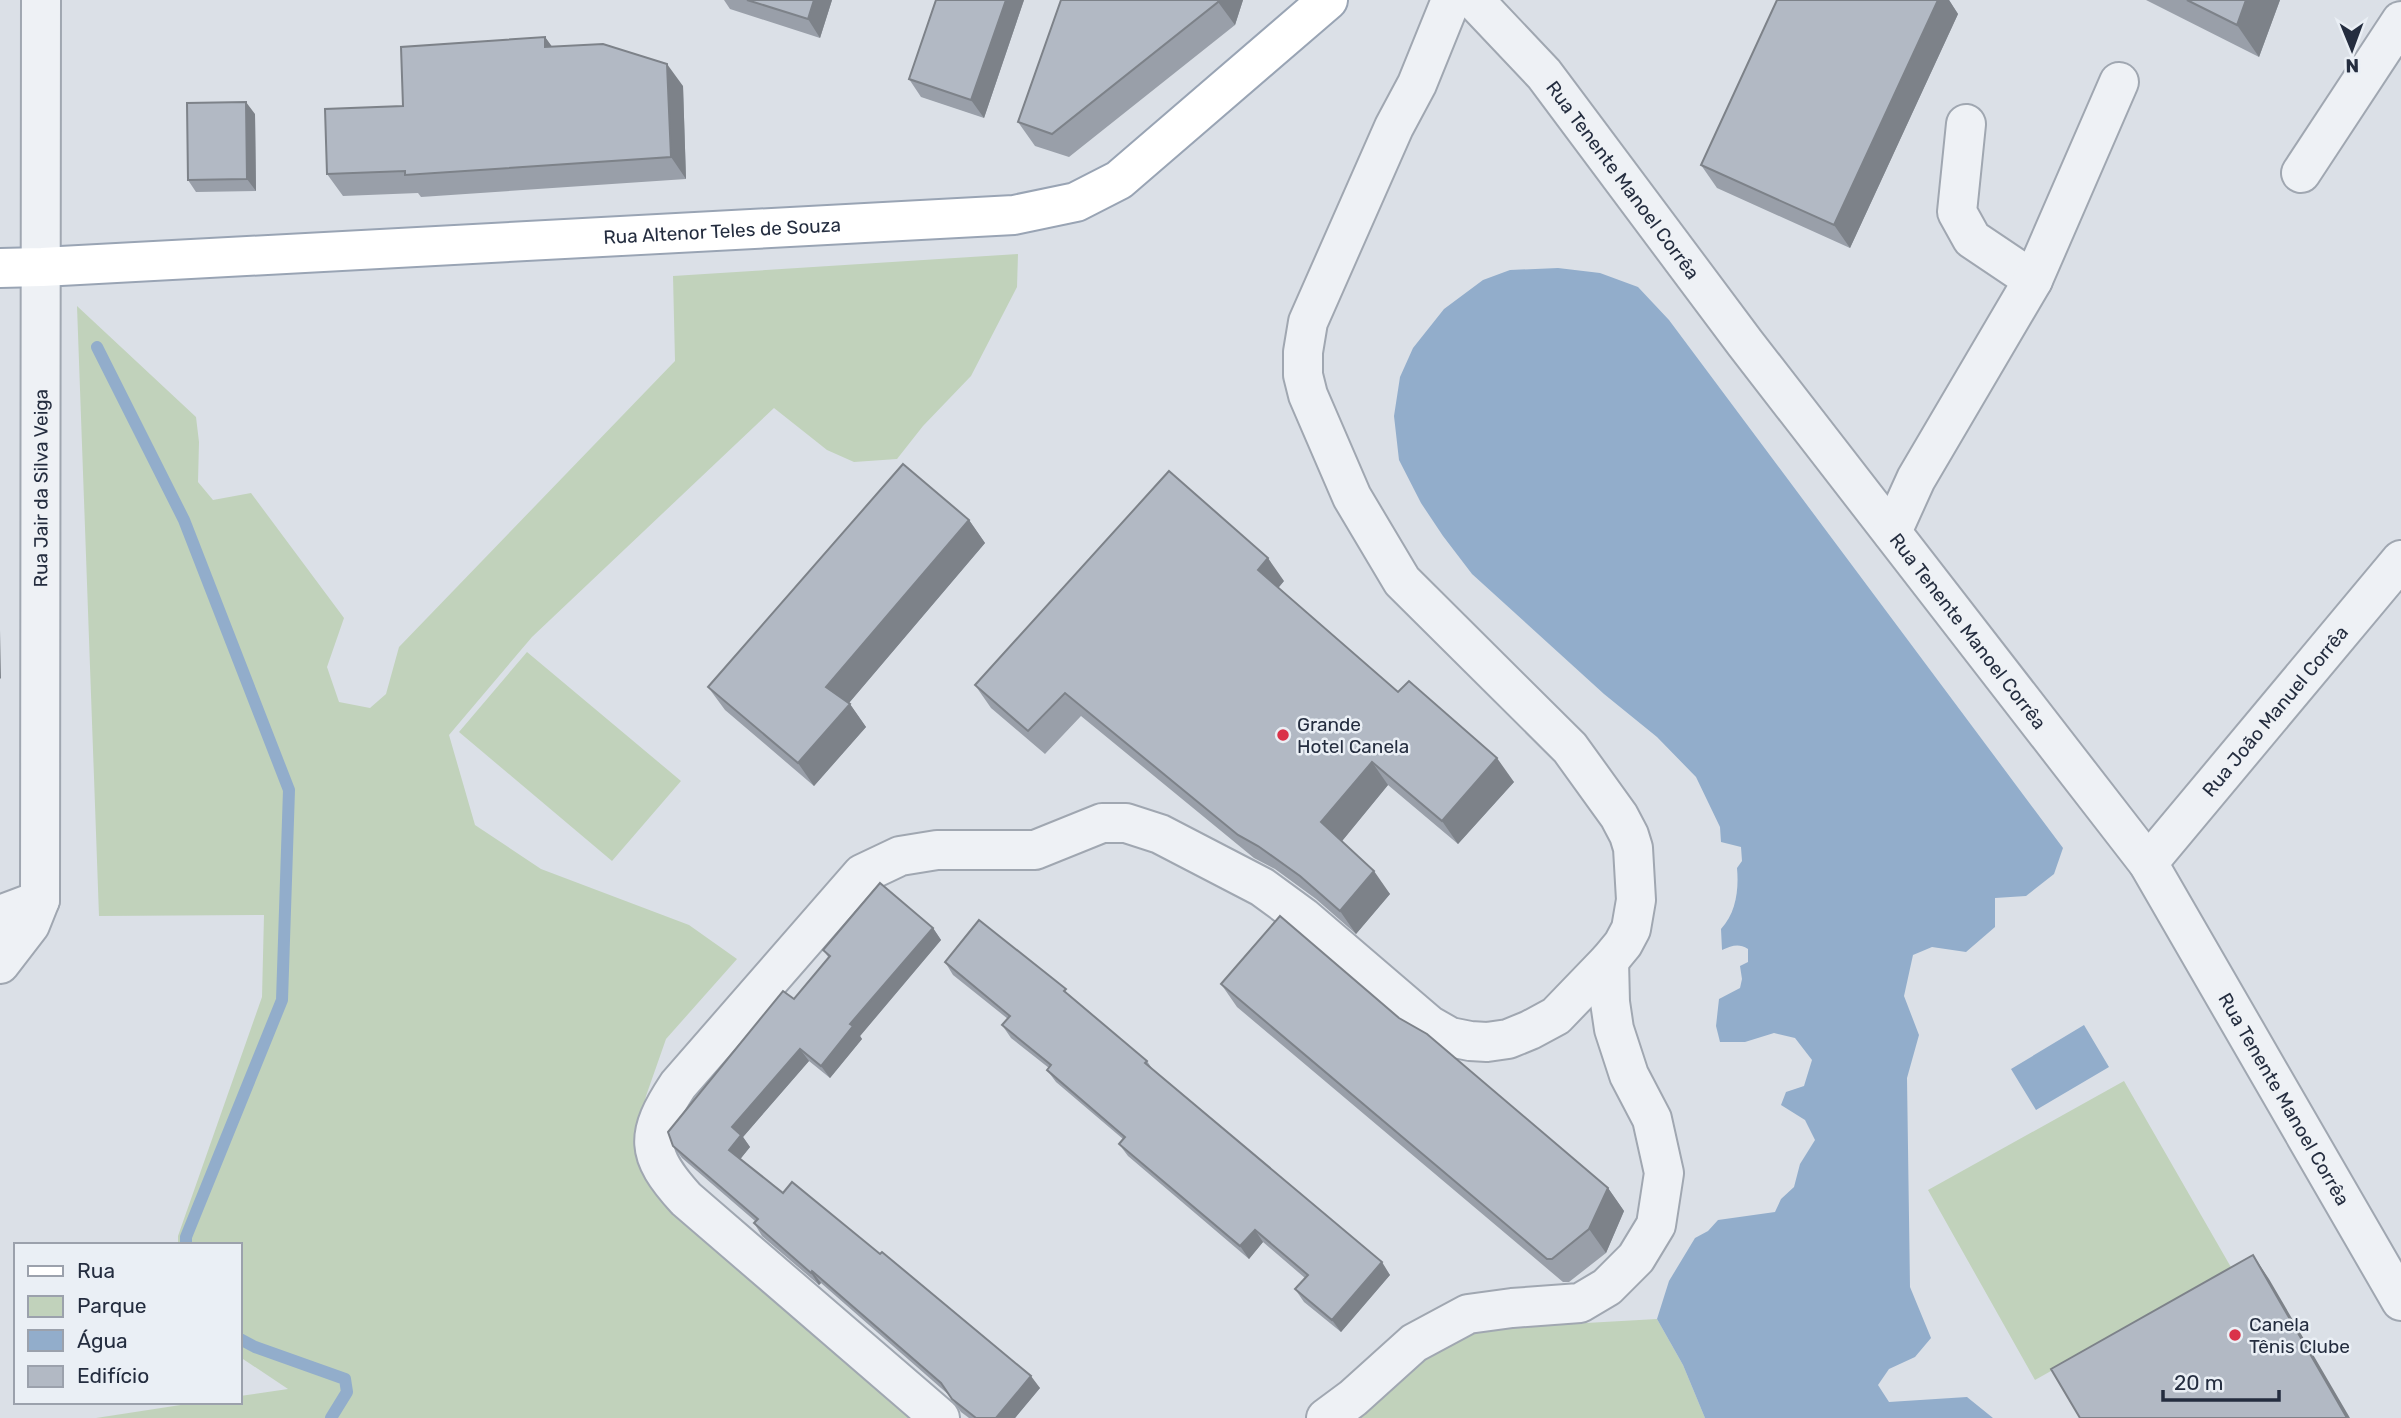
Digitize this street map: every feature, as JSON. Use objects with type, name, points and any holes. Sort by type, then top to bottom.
[{"type":"main road","name":"Rua Altenor Teles de Souza","points":[[0,268],[1014,215],[1076,202],[1119,180],[1328,0]]},
{"type":"street","name":"Rua Jair da Silva Veiga","points":[[0,964],[30,925],[40,900],[41,0]]},
{"type":"street","points":[[940,1418],[686,1199],[670,1181],[657,1155],[653,1133],[664,1107],[678,1085],[862,874],[900,856],[937,850],[1035,850],[1102,823],[1126,823],[1160,834],[1262,887],[1303,917],[1429,1026],[1450,1037],[1470,1041],[1508,1039],[1556,1016],[1623,944],[1634,914],[1635,862],[1629,835],[1619,816],[1570,748],[1402,581],[1352,497],[1308,395],[1303,375],[1303,352],[1308,322],[1394,127],[1417,84],[1451,0]]},
{"type":"street","name":"Rua Tenente Manoel Corrêa","points":[[1474,0],[1544,75],[1745,343],[2148,863],[2401,1301]]},
{"type":"street","points":[[2301,173],[2401,21]]},
{"type":"street","points":[[1892,532],[1916,479],[2033,280],[2119,82]]},
{"type":"street","points":[[1966,124],[1957,212],[1972,239],[2033,280]]},
{"type":"street","name":"Rua João Manuel Corrêa","points":[[2148,863],[2401,560]]},
{"type":"street","points":[[0,915],[40,900]]},
{"type":"street","points":[[1326,1418],[1353,1398],[1414,1343],[1468,1314],[1580,1303],[1607,1287],[1636,1258],[1656,1225],[1664,1173],[1652,1119],[1629,1075],[1614,1029],[1609,1002],[1609,961]]},
{"type":"green space","points":[[1018,254],[1017,287],[971,376],[923,426],[897,459],[854,462],[827,450],[774,408],[532,637],[449,735],[475,825],[541,869],[689,925],[737,959],[666,1039],[646,1096],[638,1140],[917,1418],[96,1418],[187,1404],[242,1404],[242,1396],[288,1389],[242,1358],[242,1243],[178,1243],[178,1236],[262,997],[264,915],[99,916],[77,306],[196,417],[199,442],[198,482],[213,500],[251,493],[344,618],[327,667],[339,702],[370,708],[386,694],[399,647],[675,361],[673,276]]},
{"type":"green space","points":[[527,652],[681,781],[612,861],[459,732]]},
{"type":"green space","points":[[2124,1081],[2232,1269],[2035,1380],[1928,1190]]},
{"type":"green space","points":[[1657,1319],[1683,1365],[1705,1418],[1357,1418],[1437,1350],[1476,1332],[1513,1327]]},
{"type":"water","points":[[1558,268],[1600,273],[1638,287],[1669,320],[2063,848],[2054,874],[2026,896],[1995,898],[1995,927],[1966,952],[1932,947],[1913,955],[1904,996],[1919,1035],[1907,1078],[1910,1287],[1931,1338],[1915,1357],[1889,1369],[1878,1385],[1889,1402],[1967,1397],[1993,1418],[1705,1418],[1683,1365],[1657,1319],[1669,1281],[1695,1238],[1708,1231],[1718,1220],[1775,1212],[1781,1199],[1794,1187],[1800,1164],[1815,1140],[1805,1120],[1781,1105],[1786,1092],[1804,1086],[1812,1060],[1795,1038],[1774,1033],[1745,1042],[1720,1042],[1716,1026],[1719,999],[1740,988],[1740,966],[1748,962],[1748,949],[1744,947],[1735,946],[1722,950],[1721,929],[1730,916],[1735,901],[1737,868],[1742,861],[1741,847],[1721,842],[1720,827],[1696,777],[1657,737],[1604,694],[1472,574],[1421,503],[1399,460],[1394,416],[1400,377],[1413,348],[1444,309],[1483,280],[1510,270]]},
{"type":"water","points":[[2084,1025],[2109,1067],[2036,1110],[2011,1069]]},
{"type":"building","points":[[747,0],[814,0],[808,19]]},
{"type":"building","points":[[936,0],[1006,0],[971,100],[909,79]]},
{"type":"building","points":[[1061,0],[1219,0],[1052,134],[1018,122]]},
{"type":"building","points":[[1777,0],[1938,0],[1834,225],[1701,165]]},
{"type":"building","points":[[2187,0],[2246,0],[2237,25]]},
{"type":"building","points":[[545,37],[545,47],[603,44],[667,64],[671,157],[405,175],[405,171],[327,174],[325,109],[403,106],[401,47]]},
{"type":"building","points":[[246,102],[247,179],[188,180],[187,103]]},
{"type":"building","points":[[903,464],[969,520],[826,687],[850,704],[798,763],[708,687]]},
{"type":"building","name":"Grande Hotel Canela","points":[[1169,471],[1268,558],[1258,570],[1398,692],[1409,681],[1497,758],[1442,821],[1372,762],[1321,822],[1374,871],[1340,911],[1300,876],[1238,835],[1065,693],[1028,731],[975,685]]},
{"type":"building","points":[[880,883],[933,928],[850,1024],[853,1026],[821,1066],[800,1049],[732,1127],[741,1135],[729,1150],[783,1193],[792,1182],[880,1254],[882,1252],[1031,1376],[996,1418],[976,1418],[952,1399],[941,1383],[754,1223],[758,1219],[673,1146],[668,1132],[783,991],[794,999],[830,956],[823,950]]},
{"type":"building","points":[[1280,916],[1399,1018],[1427,1034],[1608,1188],[1589,1229],[1552,1259],[1547,1259],[1221,984]]},
{"type":"building","points":[[979,920],[1066,989],[1064,991],[1147,1061],[1145,1063],[1382,1262],[1332,1320],[1295,1289],[1308,1275],[1255,1230],[1240,1246],[1119,1144],[1125,1137],[1047,1070],[1051,1065],[1002,1025],[1010,1016],[945,962]]},
{"type":"building","name":"Canela Tênis Clube","points":[[2253,1255],[2347,1418],[2080,1418],[2051,1369]]},
{"type":"waterway","points":[[97,347],[184,520],[289,790],[282,1000],[186,1237],[186,1243]]},
{"type":"waterway","points":[[242,1340],[345,1379],[347,1392],[331,1418]]},
{"type":"place","name":"Grande Hotel Canela","points":[[1283,735]]},
{"type":"place","name":"Canela Tênis Clube","points":[[2235,1335]]}]
